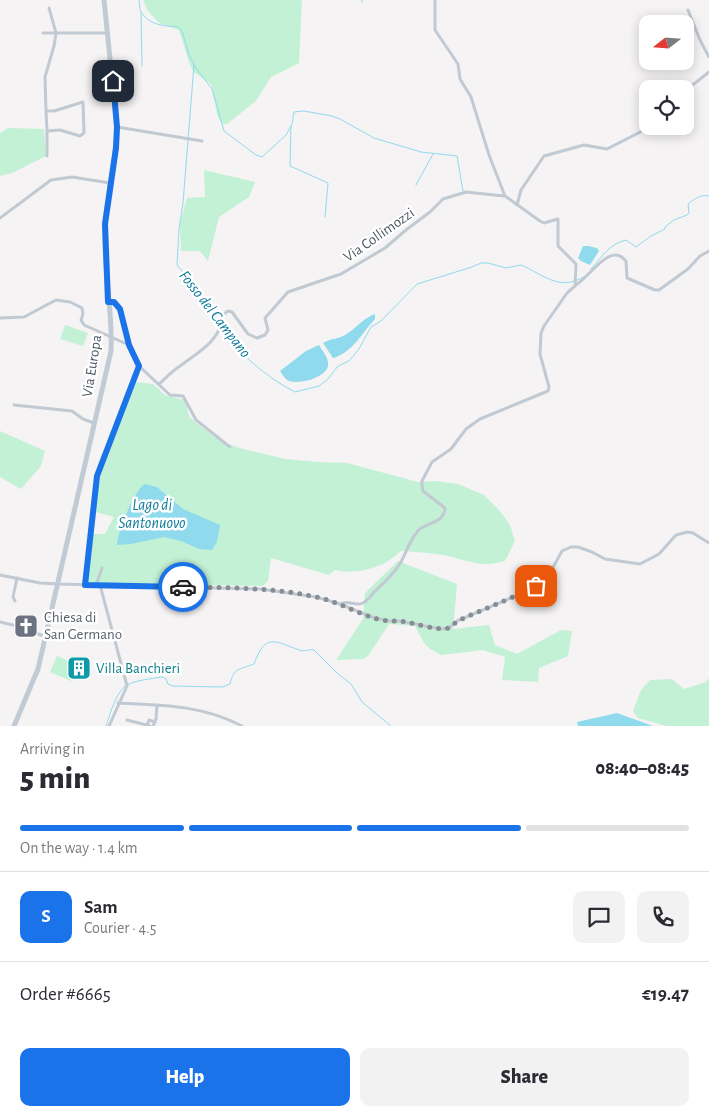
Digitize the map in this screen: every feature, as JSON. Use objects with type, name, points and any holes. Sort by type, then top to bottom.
[{"type":"main road","name":"Via Europa","points":[[14,726],[36,676],[111,352],[112,338],[108,302],[105,224],[117,127],[104,0]]},
{"type":"street","points":[[435,0],[435,30],[458,64],[460,80],[471,97],[489,155],[505,196],[544,223],[558,219],[558,246],[576,264],[575,286]]},
{"type":"street","points":[[48,156],[45,77],[56,33],[49,8]]},
{"type":"street","points":[[688,10],[709,57]]},
{"type":"street","points":[[43,33],[108,32]]},
{"type":"street","points":[[694,84],[709,72]]},
{"type":"street","points":[[46,111],[54,111],[81,102],[84,103],[83,135],[80,136],[60,130],[47,131]]},
{"type":"street","points":[[117,127],[202,141]]},
{"type":"street","points":[[517,205],[521,190],[544,156],[584,145],[607,149],[639,133]]},
{"type":"street","points":[[0,218],[51,180],[72,177],[111,183]]},
{"type":"street","name":"Via Collimozzi","points":[[159,384],[178,367],[210,344],[221,326],[224,314],[228,311],[232,312],[248,334],[257,338],[261,337],[268,330],[264,318],[284,294],[296,288],[344,273],[388,246],[443,199],[466,192],[505,196]]},
{"type":"street","points":[[340,604],[344,602],[359,604],[365,602],[400,564],[407,547],[419,529],[438,521],[442,517],[444,508],[424,491],[422,486],[422,481],[432,462],[451,449],[466,429],[480,419],[511,405],[544,394],[548,390],[549,387],[540,354],[541,333],[567,293],[605,258],[616,254],[626,261],[626,273],[630,280],[659,290],[688,269],[700,256],[709,251]]},
{"type":"street","points":[[0,318],[24,317],[56,300],[70,302],[82,308],[81,322],[84,325],[129,345]]},
{"type":"street","points":[[108,302],[114,302],[120,309],[129,345],[139,366],[170,395],[183,396],[196,420],[230,448]]},
{"type":"street","points":[[85,585],[97,476],[139,366]]},
{"type":"street","points":[[14,405],[72,411],[83,419],[95,423]]},
{"type":"street","points":[[0,575],[58,584],[260,589],[316,597],[340,604],[379,620],[389,622],[400,621],[441,629],[448,628],[457,621],[527,591],[546,580],[562,551],[571,547],[578,547],[605,559],[640,564],[659,554],[676,535],[687,532],[693,533],[709,543]]},
{"type":"street","points":[[102,568],[98,585],[127,685],[109,726]]},
{"type":"street","points":[[15,601],[17,578]]},
{"type":"street","points":[[0,622],[21,627],[46,637]]},
{"type":"street","points":[[118,703],[186,706],[230,719],[242,726]]},
{"type":"street","points":[[150,726],[155,722],[157,705]]},
{"type":"street","points":[[127,720],[150,726]]},
{"type":"street","points":[[150,726],[149,720],[155,722]]},
{"type":"green space","points":[[143,0],[302,0],[299,63],[271,77],[256,101],[227,124],[223,124],[218,118],[211,84],[194,72],[179,30],[159,23],[148,11]]},
{"type":"green space","points":[[8,128],[44,129],[46,156],[12,173],[0,176],[0,133]]},
{"type":"green space","points":[[204,170],[255,182],[249,197],[219,217],[208,261],[200,251],[181,251],[180,223],[187,198],[205,197]]},
{"type":"green space","points":[[65,325],[88,333],[83,346],[60,339]]},
{"type":"green space","points":[[135,382],[153,384],[165,395],[185,400],[189,416],[197,424],[222,442],[243,449],[285,459],[347,463],[418,482],[435,481],[458,484],[484,495],[499,510],[510,525],[515,541],[505,561],[489,564],[436,554],[401,551],[386,562],[370,569],[353,572],[335,570],[329,575],[271,558],[268,581],[263,586],[87,583],[93,534],[105,534],[114,517],[95,512],[99,477]]},
{"type":"green space","points":[[0,431],[45,451],[41,466],[21,489],[0,477]]},
{"type":"green space","points":[[398,561],[457,584],[453,629],[489,625],[495,645],[517,654],[561,630],[572,631],[568,656],[539,668],[538,682],[502,680],[505,657],[483,650],[441,655],[424,643],[415,626],[389,624],[368,656],[363,659],[336,660],[363,619],[365,593]]},
{"type":"green space","points":[[57,656],[78,665],[71,681],[50,672]]},
{"type":"green space","points":[[709,678],[709,726],[666,726],[638,718],[633,711],[641,690],[650,680],[672,679],[684,689],[706,682]]},
{"type":"water","points":[[583,246],[597,248],[599,251],[590,265],[578,258]]},
{"type":"water","points":[[375,314],[375,319],[356,342],[346,352],[333,358],[323,343],[345,335]]},
{"type":"water","points":[[319,345],[326,355],[328,362],[328,367],[324,372],[306,381],[292,382],[287,380],[280,371],[306,351]]},
{"type":"water","name":"Lago di Santonuovo","points":[[145,484],[157,487],[183,509],[220,525],[217,542],[212,550],[199,549],[181,541],[164,537],[117,545],[127,511],[136,494]]},
{"type":"water","points":[[617,713],[653,726],[578,726],[577,722]]},
{"type":"waterway","points":[[139,0],[140,9]]},
{"type":"waterway","points":[[140,10],[151,22],[178,27],[182,31],[189,55],[212,89],[224,131],[256,155],[262,157],[286,135],[292,124],[294,112],[304,111],[332,116],[374,138],[421,152],[457,156],[463,191]]},
{"type":"waterway","points":[[141,13],[142,66]]},
{"type":"waterway","name":"Fosso del Campano","points":[[194,65],[177,265],[220,325]]},
{"type":"waterway","points":[[291,126],[290,166],[328,183],[325,217]]},
{"type":"waterway","points":[[416,185],[433,154]]},
{"type":"waterway","name":"Fosso del Campano","points":[[591,269],[615,245],[626,240],[636,247],[665,229],[674,220],[687,215],[689,213],[688,204],[693,200],[700,196],[709,196]]},
{"type":"waterway","name":"Fosso del Campano","points":[[222,328],[254,364],[295,392],[319,386],[328,379],[338,366],[349,361],[359,349],[371,327],[381,321],[417,284],[481,263],[506,268],[521,265],[544,277],[559,282],[567,283],[583,277]]},
{"type":"waterway","points":[[106,726],[115,700],[127,685],[142,680],[163,677],[168,684],[173,686],[222,687],[230,684],[235,672],[254,664],[262,648],[271,642],[283,644],[301,651],[314,650],[351,684],[362,702],[391,726]]},
{"type":"way so far","points":[[183,587],[260,589],[287,592],[316,597],[340,604],[379,620],[389,622],[400,621],[441,629],[448,628],[457,621],[536,586]]},
{"type":"place","name":"Chiesa di San Germano","points":[[26,626]]},
{"type":"place","name":"Villa Banchieri","points":[[79,668]]},
{"type":"route","points":[[113,81],[117,127],[116,148],[105,224],[108,302],[114,302],[120,309],[129,345],[139,366],[97,476],[85,585],[183,587]]}]
